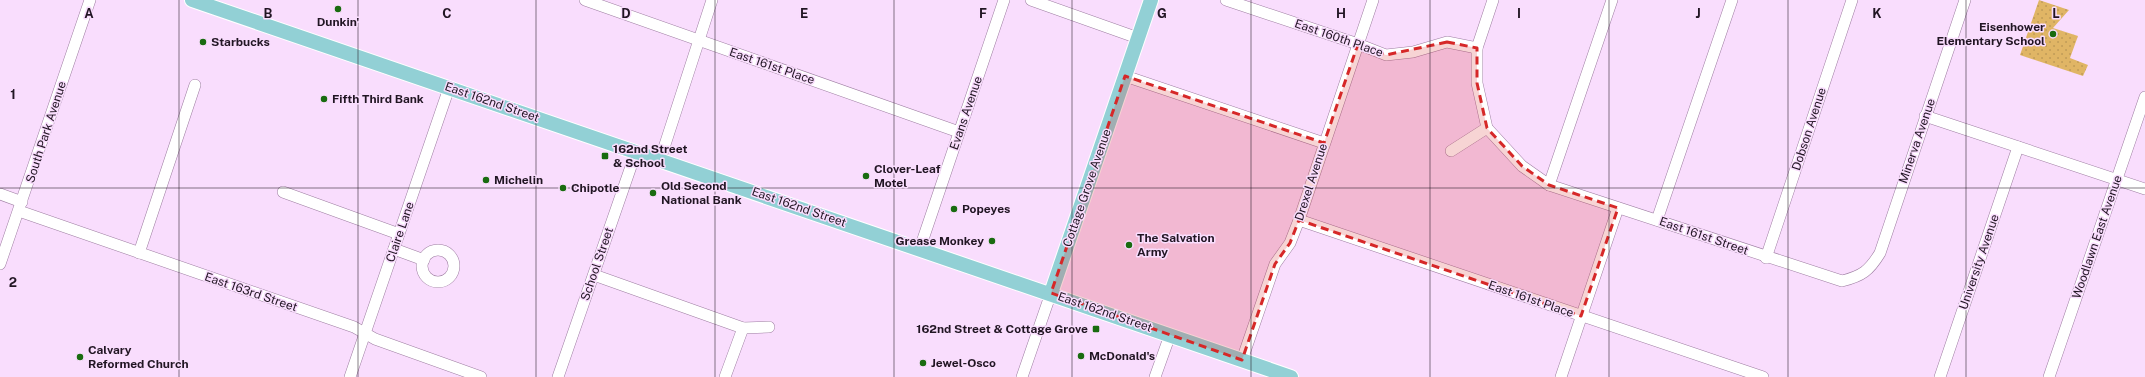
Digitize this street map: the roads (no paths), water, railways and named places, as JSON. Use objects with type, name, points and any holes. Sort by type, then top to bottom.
[{"type":"main road","name":"East 162nd Street","points":[[192,0],[920,248],[1291,377]]},
{"type":"main road","name":"Cottage Grove Avenue","points":[[1051,293],[1151,0]]},
{"type":"street","name":"South Park Avenue","points":[[0,264],[90,0]]},
{"type":"street","name":"East 161st Place","points":[[584,0],[959,132]]},
{"type":"street","points":[[660,160],[712,0]]},
{"type":"street","name":"Evans Avenue","points":[[920,248],[1004,0]]},
{"type":"street","points":[[1031,0],[1138,38]]},
{"type":"street","name":"East 160th Place","points":[[1226,0],[1358,44],[1386,56],[1413,52],[1447,42],[1477,48]]},
{"type":"street","name":"Drexel Avenue","points":[[1242,360],[1275,264],[1290,243],[1299,220],[1373,0]]},
{"type":"street","points":[[1451,151],[1487,128],[1477,83],[1477,48],[1493,0]]},
{"type":"street","points":[[1550,185],[1612,0]]},
{"type":"street","points":[[1657,220],[1732,0]]},
{"type":"street","name":"Dobson Avenue","points":[[1766,258],[1852,0]]},
{"type":"street","name":"Minerva Avenue","points":[[1859,277],[1873,265],[1880,253],[1965,0]]},
{"type":"street","points":[[1125,76],[1324,143]]},
{"type":"street","points":[[139,253],[195,86]]},
{"type":"street","name":"Claire Lane","points":[[350,377],[449,88]]},
{"type":"street","name":"Woodlawn East Avenue","points":[[2049,377],[2145,97]]},
{"type":"street","points":[[1925,116],[2145,189]]},
{"type":"street","name":"East 161st Street","points":[[1487,128],[1522,166],[1550,185],[1766,258],[1842,281],[1859,277]]},
{"type":"street","name":"University Avenue","points":[[1940,377],[2018,147]]},
{"type":"street","name":"School Street","points":[[559,377],[636,152]]},
{"type":"street","points":[[283,192],[399,234]]},
{"type":"street","name":"East 163rd Street","points":[[0,194],[21,206],[139,253],[354,327],[365,334],[481,377]]},
{"type":"street","points":[[1561,377],[1618,208]]},
{"type":"street","name":"East 161st Place","points":[[1299,220],[1763,377]]},
{"type":"street","points":[[394,250],[424,260]]},
{"type":"street","points":[[594,275],[742,328],[769,327]]},
{"type":"street","name":"Cottage Grove Avenue","points":[[1022,377],[1051,293]]},
{"type":"street","points":[[725,377],[742,328]]},
{"type":"street","points":[[1155,377],[1170,335]]},
{"type":"place","name":"Dunkin'","points":[[338,9]]},
{"type":"place","name":"Eisenhower Elementary School","points":[[2053,34]]},
{"type":"place","name":"Starbucks","points":[[203,42]]},
{"type":"place","name":"Fifth Third Bank","points":[[324,99]]},
{"type":"place","name":"162nd Street & School","points":[[605,156]]},
{"type":"place","name":"Clover-Leaf Motel","points":[[866,176]]},
{"type":"place","name":"Michelin","points":[[486,180]]},
{"type":"place","name":"Chipotle","points":[[563,188]]},
{"type":"place","name":"Old Second National Bank","points":[[653,193]]},
{"type":"place","name":"Popeyes","points":[[954,209]]},
{"type":"place","name":"Grease Monkey","points":[[992,241]]},
{"type":"place","name":"The Salvation Army","points":[[1129,245]]},
{"type":"place","name":"162nd Street & Cottage Grove","points":[[1096,329]]},
{"type":"place","name":"McDonald's","points":[[1081,356]]},
{"type":"place","name":"Calvary Reformed Church","points":[[80,357]]},
{"type":"place","name":"Jewel-Osco","points":[[923,363]]}]
